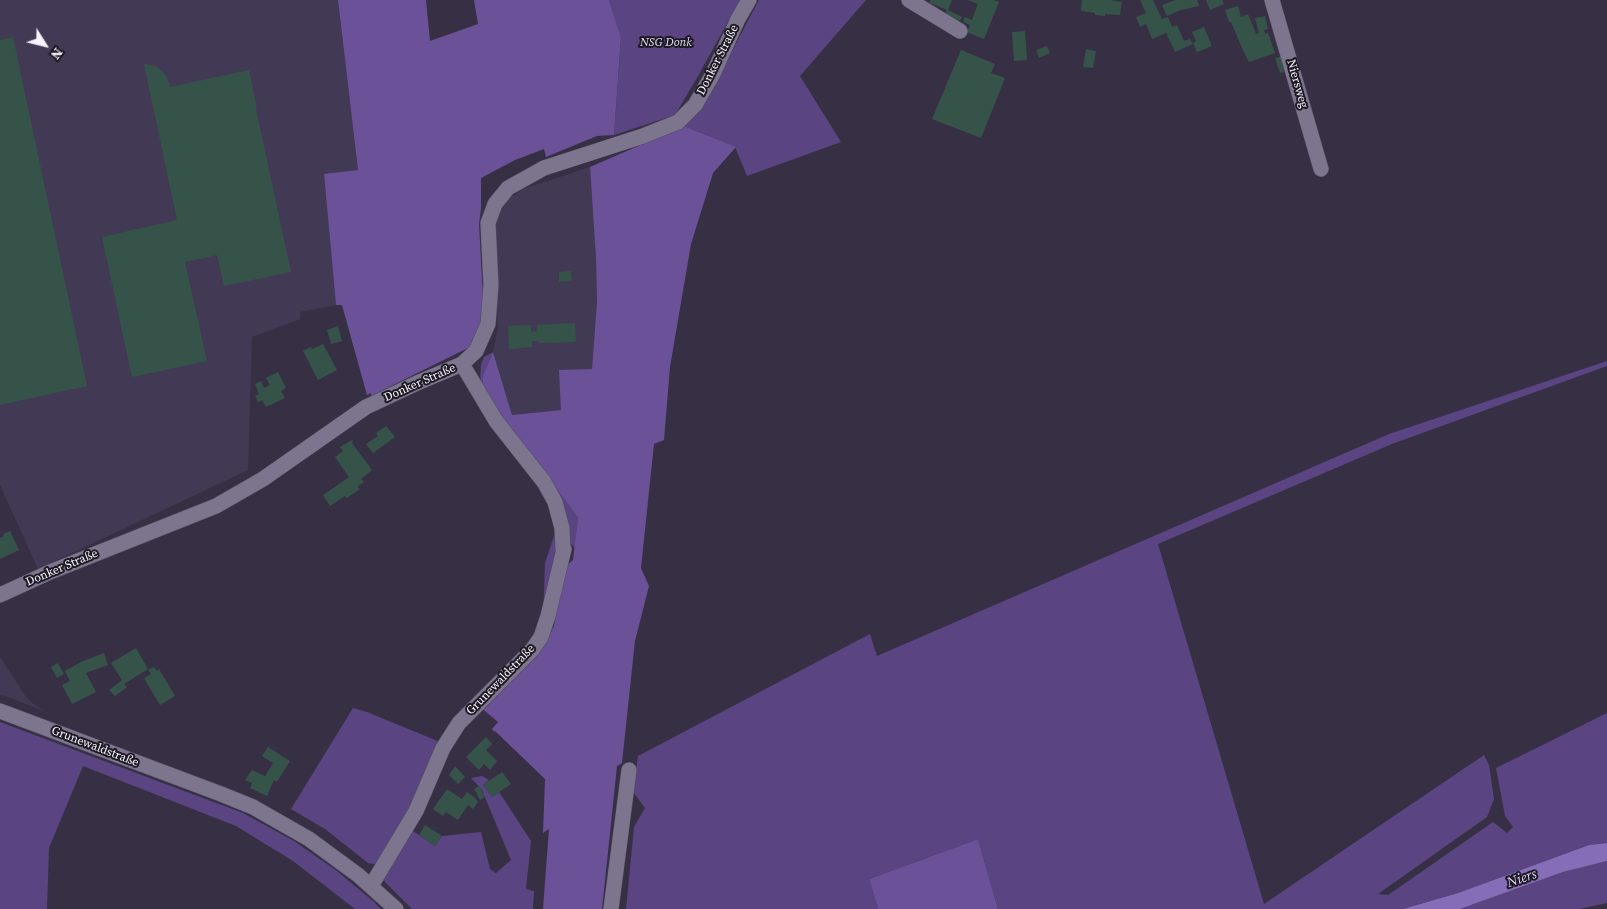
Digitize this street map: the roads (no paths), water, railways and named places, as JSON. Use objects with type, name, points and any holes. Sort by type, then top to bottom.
[{"type":"street","name":"Donker Straße","points":[[0,594],[50,572],[216,506],[263,480],[366,408],[462,364],[476,351],[488,324],[491,285],[488,223],[495,204],[508,188],[544,168],[643,136],[678,122],[695,105],[749,0]]},
{"type":"street","points":[[909,0],[960,31]]},
{"type":"street","name":"Niersweg","points":[[1272,0],[1322,169]]},
{"type":"street","name":"Grunewaldstraße","points":[[371,886],[416,811],[443,748],[459,724],[532,650],[541,637],[564,549],[562,528],[555,502],[548,489],[496,420],[462,364]]},
{"type":"street","name":"Grunewaldstraße","points":[[0,712],[253,807],[309,839],[371,886],[396,909]]},
{"type":"street","points":[[611,909],[629,770]]},
{"type":"water","name":"Niers","points":[[1607,843],[1607,861],[1563,872],[1460,909],[1403,909],[1458,893],[1589,845]]},
{"type":"park label","name":"NSG Donk","points":[[666,43]]}]
